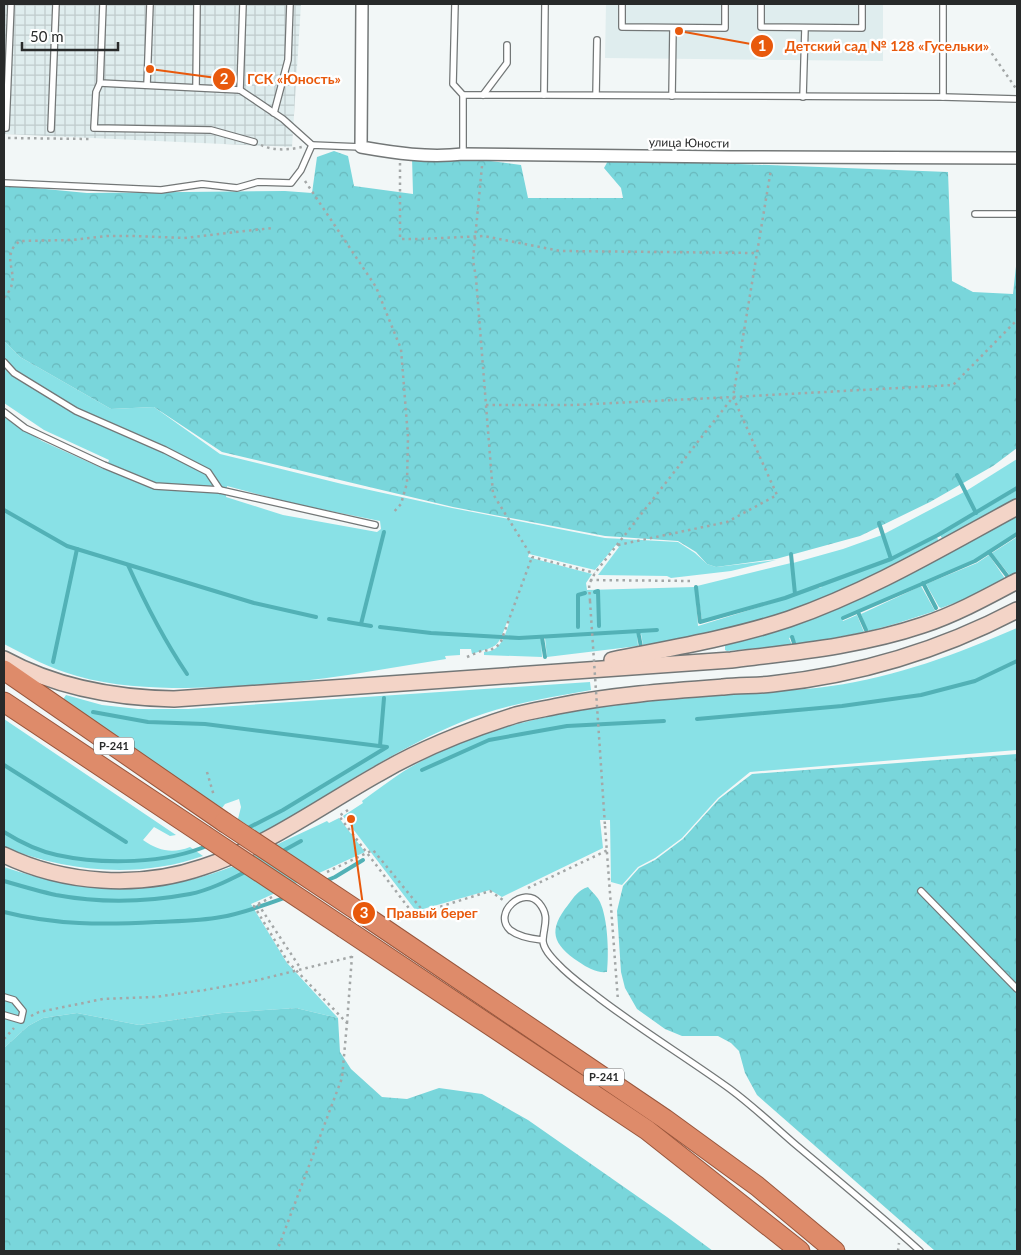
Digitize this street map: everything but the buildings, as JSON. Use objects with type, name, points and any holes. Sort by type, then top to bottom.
[{"type":"highway","name":"Р-241","points":[[4,670],[224,822],[665,1118],[756,1186],[835,1251]]},
{"type":"highway","name":"Р-241","points":[[4,702],[647,1130],[800,1251]]},
{"type":"main road","points":[[557,672],[738,633],[790,618],[848,595],[892,574],[1017,507]]},
{"type":"main road","points":[[4,659],[47,678],[85,691],[144,699],[213,697],[731,660],[817,649],[875,639],[924,624],[974,603],[1017,581]]},
{"type":"main road","points":[[4,855],[54,874],[90,879],[128,881],[173,875],[204,867],[266,839],[379,773],[427,748],[467,731],[520,714],[586,701],[770,684],[858,670],[901,659],[1017,610]]},
{"type":"street","points":[[361,147],[362,4]]},
{"type":"street","name":"улица Юности","points":[[361,147],[400,154],[443,156],[483,154],[1017,158]]},
{"type":"lane","points":[[6,128],[11,4]]},
{"type":"lane","points":[[51,129],[56,4]]},
{"type":"lane","points":[[103,4],[100,83],[96,92],[94,128],[211,130],[254,142]]},
{"type":"lane","points":[[147,85],[150,4]]},
{"type":"lane","points":[[196,87],[197,4]]},
{"type":"lane","points":[[240,90],[243,4]]},
{"type":"lane","points":[[274,113],[288,60],[290,4]]},
{"type":"lane","points":[[455,4],[453,84],[463,95],[463,154]]},
{"type":"lane","points":[[544,95],[545,4]]},
{"type":"lane","points":[[622,4],[622,27],[673,28],[725,28],[725,4]]},
{"type":"lane","points":[[762,4],[761,27],[804,28],[862,28],[862,4]]},
{"type":"lane","points":[[943,97],[944,4]]},
{"type":"lane","points":[[672,96],[673,28]]},
{"type":"lane","points":[[803,97],[804,28]]},
{"type":"lane","points":[[596,95],[597,40]]},
{"type":"lane","points":[[483,95],[507,63],[507,45]]},
{"type":"lane","points":[[100,83],[240,90],[274,113],[312,145],[361,147]]},
{"type":"lane","points":[[463,95],[1017,98]]},
{"type":"lane","points":[[4,183],[161,190],[202,184],[237,188],[258,182],[290,182],[301,170],[312,145]]},
{"type":"lane","points":[[975,214],[1017,214]]},
{"type":"lane","points":[[4,362],[14,373],[76,411],[165,450],[208,472],[220,490]]},
{"type":"lane","points":[[4,412],[25,428],[104,465],[155,486],[220,490],[375,525]]},
{"type":"lane","points":[[921,892],[1017,988]]},
{"type":"lane","points":[[542,940],[518,934],[509,928],[505,919],[506,911],[518,899],[532,898],[539,902],[546,919],[542,940],[548,953],[575,979],[615,1010],[731,1090],[920,1251]]},
{"type":"lane","points":[[4,998],[14,1000],[23,1011],[21,1020],[4,1015]]},
{"type":"path","points":[[988,48],[1017,90]]},
{"type":"path","points":[[400,154],[400,238],[484,236],[560,251],[757,253]]},
{"type":"path","points":[[483,154],[473,260],[493,494],[532,557],[595,573]]},
{"type":"path","points":[[618,1001],[589,584],[595,573],[733,397],[773,157]]},
{"type":"path","points":[[301,170],[306,183],[376,286],[401,350],[408,437],[407,483],[400,504],[392,514]]},
{"type":"path","points":[[4,298],[13,282],[10,259],[12,251],[20,241],[72,240],[116,236],[184,238],[272,228]]},
{"type":"path","points":[[486,405],[574,405],[953,384],[1017,320]]},
{"type":"path","points":[[617,545],[727,522],[777,495],[733,397]]},
{"type":"path","points":[[467,657],[483,650],[489,651],[500,644],[532,557]]},
{"type":"path","points":[[590,580],[691,580]]},
{"type":"path","points":[[207,772],[215,798]]},
{"type":"path","points":[[348,810],[339,816],[414,915],[490,891],[502,900],[511,896]]},
{"type":"path","points":[[368,853],[374,850],[424,912]]},
{"type":"path","points":[[520,892],[608,850]]},
{"type":"path","points":[[302,968],[257,905],[288,962],[347,1023]]},
{"type":"path","points":[[4,1040],[21,1020],[38,1012],[103,999],[155,997],[205,990],[254,981],[353,956],[342,1078],[277,1251]]},
{"type":"shaded area","points":[[4,4],[301,4],[292,147],[4,134]]},
{"type":"shaded area","points":[[606,4],[883,4],[883,61],[605,58]]},
{"type":"shaded area","points":[[4,341],[20,357],[111,409],[154,407],[220,454],[342,484],[452,508],[605,538],[678,542],[695,553],[707,564],[716,567],[776,560],[731,571],[671,578],[667,576],[598,575],[619,547],[616,545],[595,570],[529,554],[528,557],[592,574],[586,583],[587,590],[695,587],[698,626],[817,587],[822,587],[821,585],[891,560],[937,537],[939,542],[876,576],[820,600],[762,620],[673,641],[643,645],[641,634],[637,634],[638,646],[547,657],[545,638],[541,638],[542,657],[484,655],[484,652],[494,649],[501,642],[509,623],[507,622],[496,645],[487,649],[472,654],[471,649],[460,649],[460,655],[445,656],[446,659],[360,673],[328,678],[227,687],[172,688],[117,684],[58,670],[4,644],[4,417],[42,441],[106,470],[109,460],[44,430],[4,403]],"holes":[[[227,486],[295,504],[380,521],[381,529],[377,532],[283,515],[226,497]]]},
{"type":"shaded area","points":[[1017,459],[1017,487],[976,512],[966,491]]},
{"type":"shaded area","points":[[1017,490],[1017,500],[943,540],[940,535]]},
{"type":"shaded area","points":[[964,492],[975,513],[892,558],[884,534]]},
{"type":"shaded area","points":[[1017,515],[1017,533],[974,560],[842,618],[843,621],[857,615],[864,632],[797,645],[793,637],[789,638],[792,645],[725,650],[725,644],[764,634],[802,621],[876,590],[912,573]]},
{"type":"shaded area","points":[[882,535],[890,559],[796,593],[793,563],[843,549]]},
{"type":"shaded area","points":[[1017,537],[1017,573],[1011,577],[992,553]]},
{"type":"shaded area","points":[[989,555],[1006,580],[968,598],[941,608],[939,607],[926,584],[977,563]]},
{"type":"shaded area","points":[[791,563],[794,594],[702,621],[697,586]]},
{"type":"shaded area","points":[[921,586],[935,611],[898,623],[867,630],[861,614]]},
{"type":"shaded area","points":[[1017,628],[1017,750],[750,772],[718,798],[682,838],[655,858],[638,867],[622,885],[611,882],[610,820],[600,820],[603,848],[502,897],[490,890],[416,911],[343,816],[404,771],[418,763],[458,744],[499,729],[541,718],[628,704],[813,688],[855,682],[903,671],[972,647]]},
{"type":"shaded area","points":[[590,682],[591,690],[491,711],[433,735],[383,761],[261,834],[238,819],[241,807],[239,799],[225,804],[222,808],[62,701],[66,695],[102,705],[138,709],[188,709]]},
{"type":"shaded area","points":[[4,719],[176,835],[170,836],[154,827],[143,840],[160,849],[171,851],[190,847],[203,856],[153,868],[103,870],[53,862],[28,856],[4,847]]},
{"type":"shaded area","points":[[339,818],[365,852],[251,904],[287,963],[338,1018],[296,1008],[222,1013],[139,1025],[77,1013],[43,1018],[28,1026],[4,1048],[4,867],[59,882],[86,886],[141,888],[196,879],[230,867],[327,821],[329,823]]},
{"type":"green space","points":[[334,151],[348,156],[354,186],[413,194],[412,157],[475,159],[521,165],[528,198],[623,198],[621,188],[604,168],[609,159],[948,172],[952,281],[973,292],[1013,294],[1017,257],[1017,448],[993,466],[930,502],[860,536],[776,559],[716,567],[707,564],[696,552],[678,541],[605,536],[453,507],[222,452],[154,407],[111,409],[20,357],[4,341],[4,187],[14,186],[87,193],[285,191],[312,193],[317,157]]},
{"type":"green space","points":[[1017,754],[1017,1251],[935,1251],[757,1095],[745,1073],[739,1051],[731,1043],[718,1036],[682,1036],[665,1029],[637,1009],[625,988],[621,972],[617,911],[623,886],[639,868],[655,860],[683,839],[719,799],[752,774]]},
{"type":"green space","points":[[588,887],[599,900],[605,917],[608,946],[607,972],[596,971],[579,962],[563,949],[558,943],[556,936],[557,922],[562,914],[576,894]]},
{"type":"green space","points":[[296,1008],[338,1018],[340,1052],[351,1069],[382,1097],[407,1099],[439,1088],[482,1094],[528,1120],[713,1251],[4,1251],[4,1048],[28,1026],[43,1018],[77,1013],[139,1025],[222,1013]]},
{"type":"waterway","points":[[957,475],[976,513]]},
{"type":"waterway","points":[[696,587],[700,622],[785,598],[891,559],[938,535],[1017,488]]},
{"type":"waterway","points":[[4,510],[67,546],[254,603],[316,617]]},
{"type":"waterway","points":[[879,523],[891,559]]},
{"type":"waterway","points":[[361,624],[384,532]]},
{"type":"waterway","points":[[843,618],[975,561],[1017,534]]},
{"type":"waterway","points":[[53,662],[77,549]]},
{"type":"waterway","points":[[989,552],[1008,577]]},
{"type":"waterway","points":[[791,554],[795,594]]},
{"type":"waterway","points":[[128,565],[155,621],[187,674]]},
{"type":"waterway","points":[[923,583],[936,608]]},
{"type":"waterway","points":[[595,592],[598,591],[599,626]]},
{"type":"waterway","points":[[578,627],[578,595],[585,593]]},
{"type":"waterway","points":[[858,612],[866,630]]},
{"type":"waterway","points":[[329,619],[371,626]]},
{"type":"waterway","points":[[380,627],[431,633],[519,638],[657,630]]},
{"type":"waterway","points":[[638,631],[641,647]]},
{"type":"waterway","points":[[542,637],[545,657]]},
{"type":"waterway","points":[[792,637],[795,646]]},
{"type":"waterway","points":[[697,719],[842,706],[921,695],[975,681],[1017,661]]},
{"type":"waterway","points":[[380,746],[384,698]]},
{"type":"waterway","points":[[93,712],[148,722],[205,724],[387,747],[283,810],[246,829]]},
{"type":"waterway","points":[[422,770],[489,740],[567,726],[664,721]]},
{"type":"waterway","points":[[4,765],[126,842]]},
{"type":"waterway","points":[[4,832],[23,843],[43,851],[57,855],[94,860],[134,861],[154,859],[174,856],[209,845]]},
{"type":"waterway","points":[[281,852],[301,841]]},
{"type":"waterway","points":[[323,882],[363,860]]},
{"type":"waterway","points":[[4,881],[72,898],[140,900],[174,897],[205,890],[247,871]]},
{"type":"waterway","points":[[4,912],[61,922],[79,923],[117,924],[188,921],[238,913],[287,897]]},
{"type":"place","name":"Детский сад № 128 «Гусельки»","points":[[679,31]]},
{"type":"place","name":"ГСК «Юность»","points":[[150,69]]},
{"type":"place","name":"Правый берег","points":[[351,819]]}]
